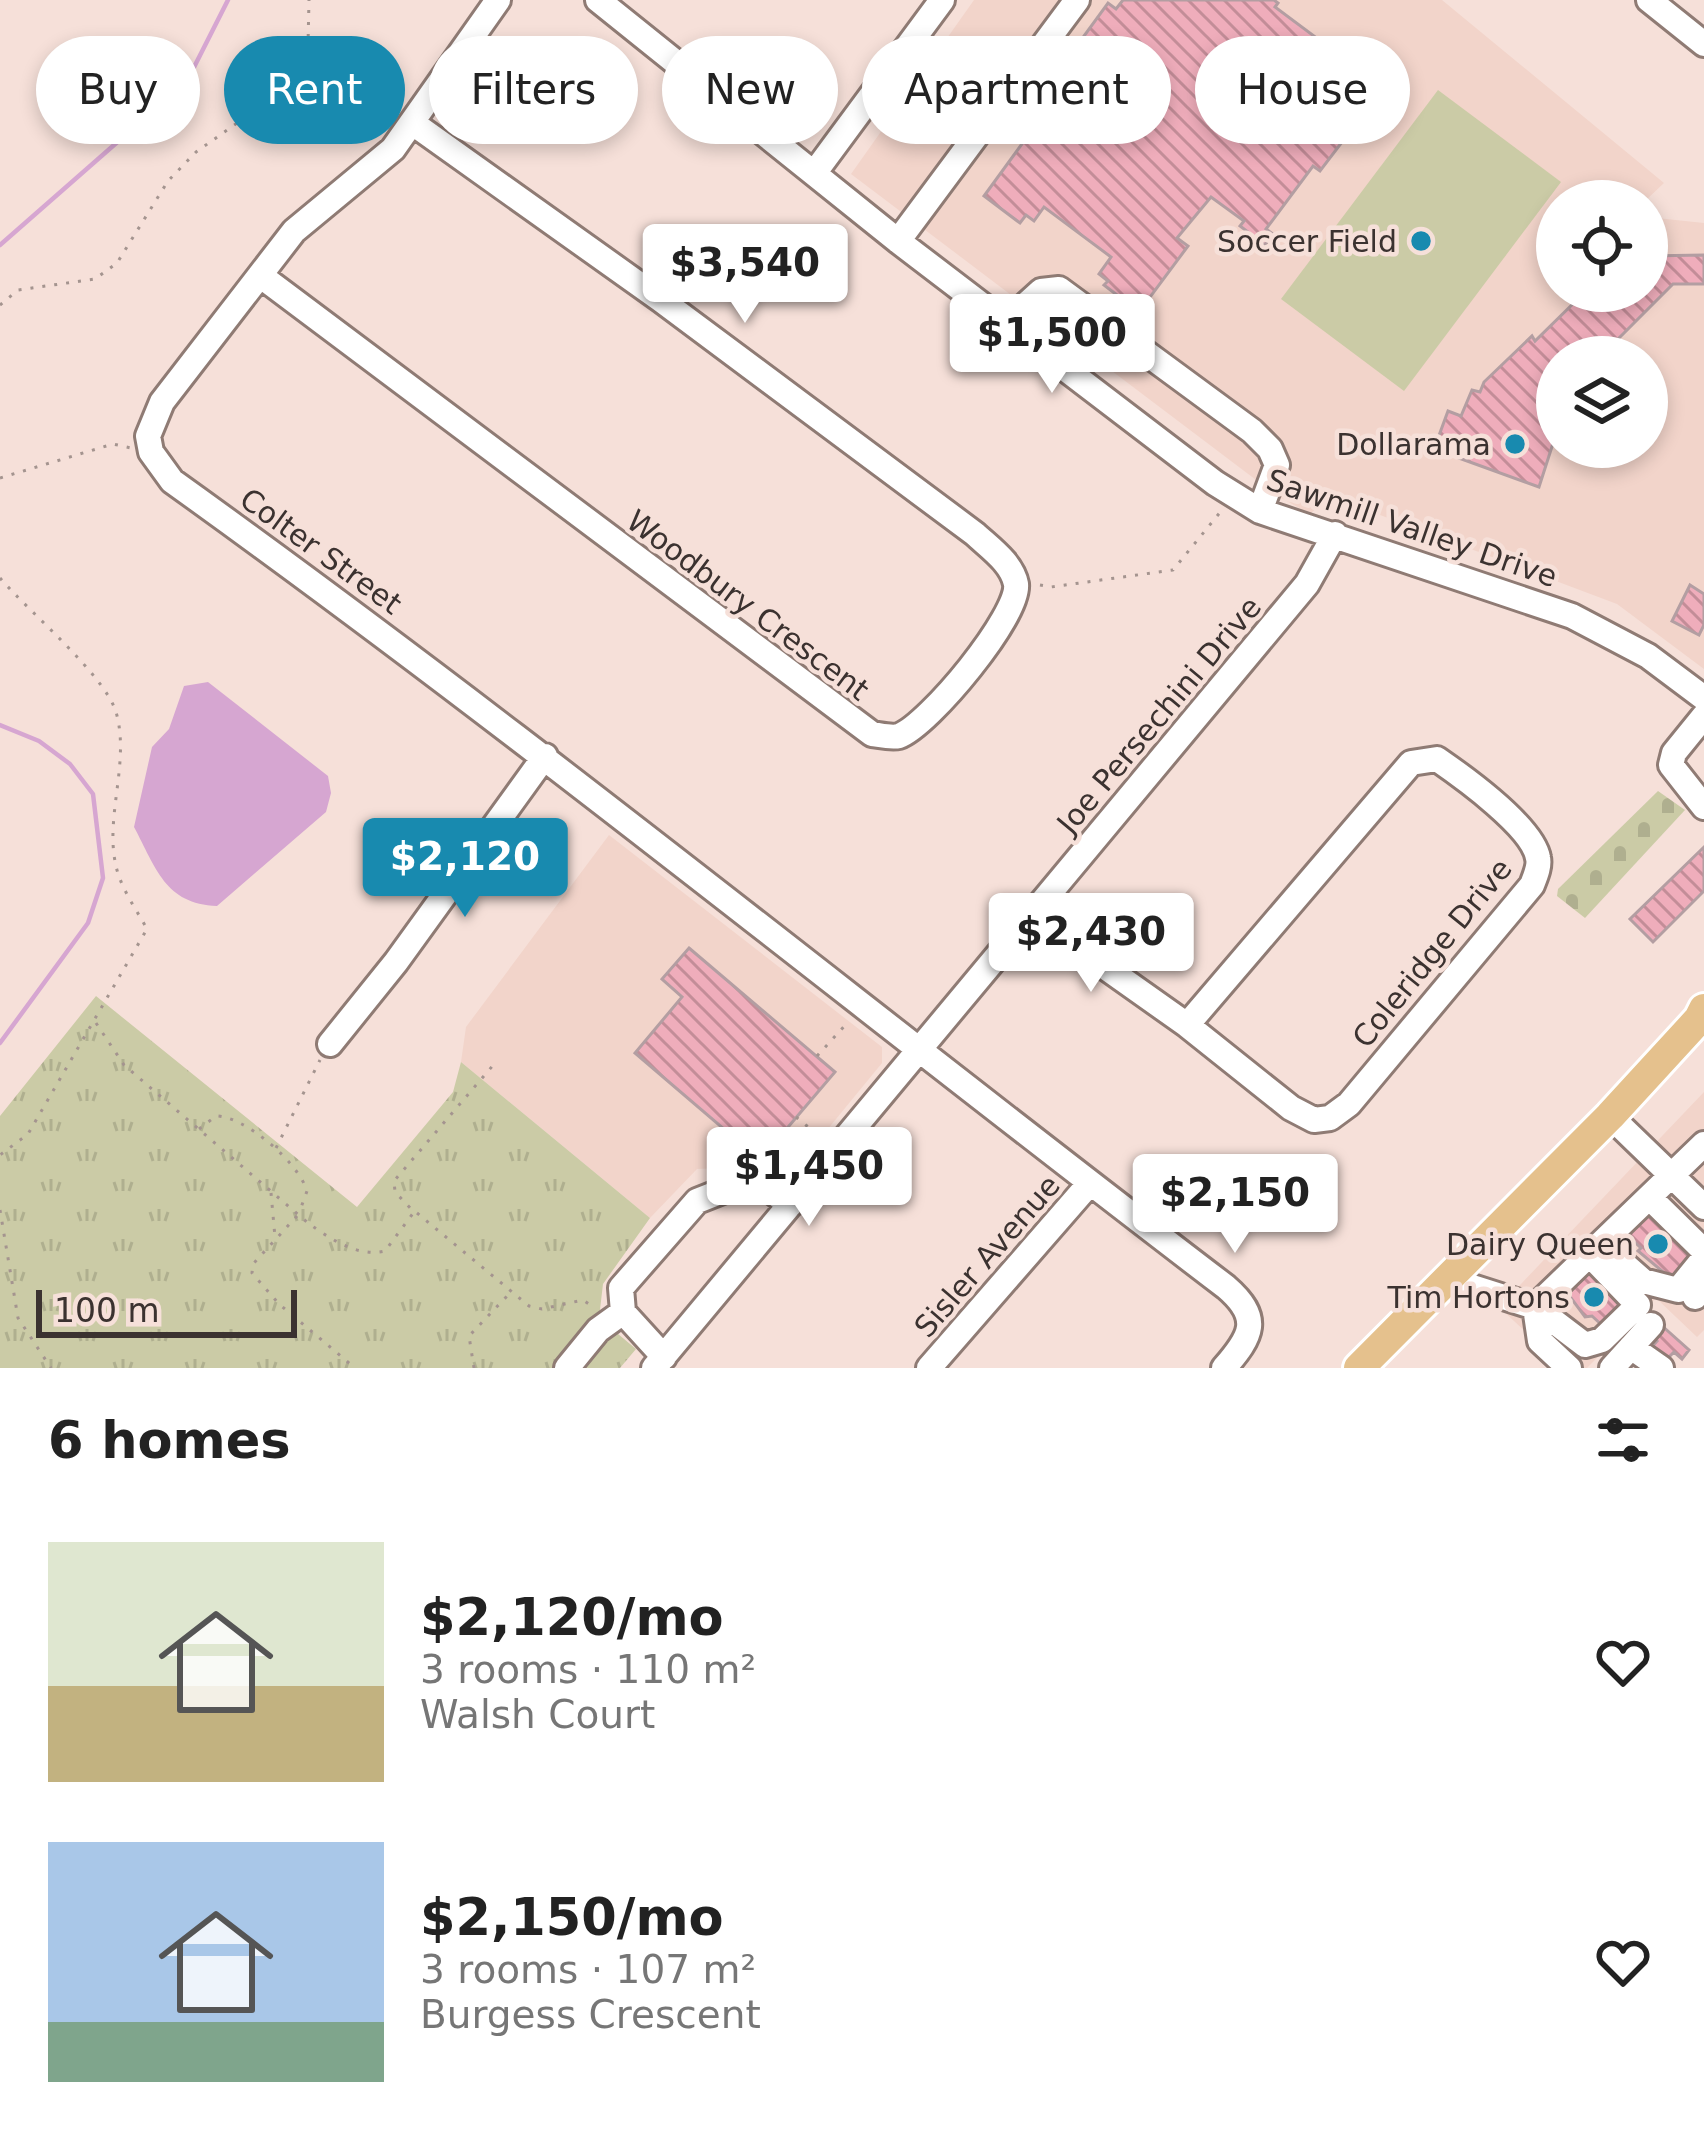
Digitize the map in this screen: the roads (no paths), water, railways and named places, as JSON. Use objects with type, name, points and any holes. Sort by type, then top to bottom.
[{"type":"main road","points":[[1359,1368],[1610,1116],[1702,1015]]},
{"type":"street","points":[[261,276],[294,231],[393,149],[498,0]]},
{"type":"street","name":"Sawmill Valley Drive","points":[[598,0],[898,241],[1234,495],[1260,511],[1573,616],[1648,656],[1704,698]]},
{"type":"street","points":[[898,241],[1077,0]]},
{"type":"street","points":[[1649,0],[1704,44]]},
{"type":"street","points":[[815,172],[936,2]]},
{"type":"street","name":"Woodbury Crescent","points":[[261,276],[872,734],[896,737],[911,729],[970,671],[1016,601],[1016,580],[1009,567],[975,534],[661,300],[414,124]]},
{"type":"street","name":"Colter Street","points":[[261,276],[162,402],[148,436],[152,452],[172,481],[545,756],[1246,1304],[1250,1324],[1246,1343],[1225,1368]]},
{"type":"street","points":[[1006,323],[1040,292],[1059,289],[1098,317],[1270,449],[1277,465],[1260,511]]},
{"type":"street","name":"Joe Persechini Drive","points":[[623,1312],[659,1362],[1306,584],[1335,534]]},
{"type":"street","points":[[1704,716],[1673,753],[1671,765],[1704,807]]},
{"type":"street","points":[[330,1044],[408,947],[545,756]]},
{"type":"street","name":"Coleridge Drive","points":[[1033,916],[1187,1024],[1291,1108],[1314,1120],[1330,1118],[1349,1104],[1532,885],[1539,860],[1534,848],[1517,824],[1438,760],[1411,763],[1187,1024]]},
{"type":"street","points":[[1610,1116],[1704,1207]]},
{"type":"street","points":[[1535,1307],[1704,1144]]},
{"type":"street","points":[[567,1368],[598,1330],[623,1312],[621,1288],[697,1201],[755,1178],[790,1205]]},
{"type":"street","name":"Sisler Avenue","points":[[929,1368],[1090,1184]]},
{"type":"street","points":[[1596,1250],[1643,1282],[1678,1290],[1704,1254],[1649,1197]]},
{"type":"street","points":[[1447,1280],[1535,1307],[1585,1345],[1602,1340],[1638,1305],[1596,1250]]},
{"type":"street","points":[[1535,1307],[1540,1342],[1569,1368]]},
{"type":"street","points":[[1612,1368],[1651,1324]]},
{"type":"street","points":[[1631,1347],[1660,1368]]},
{"type":"waterway","points":[[0,245],[187,81],[228,0]]},
{"type":"waterway","points":[[0,725],[39,741],[70,764],[93,794],[103,878],[88,923],[0,1043]]},
{"type":"place","name":"Soccer Field","points":[[1421,241]]},
{"type":"place","name":"Dollarama","points":[[1515,444]]},
{"type":"place","name":"Dairy Queen","points":[[1658,1244]]},
{"type":"place","name":"Tim Hortons","points":[[1594,1297]]}]
